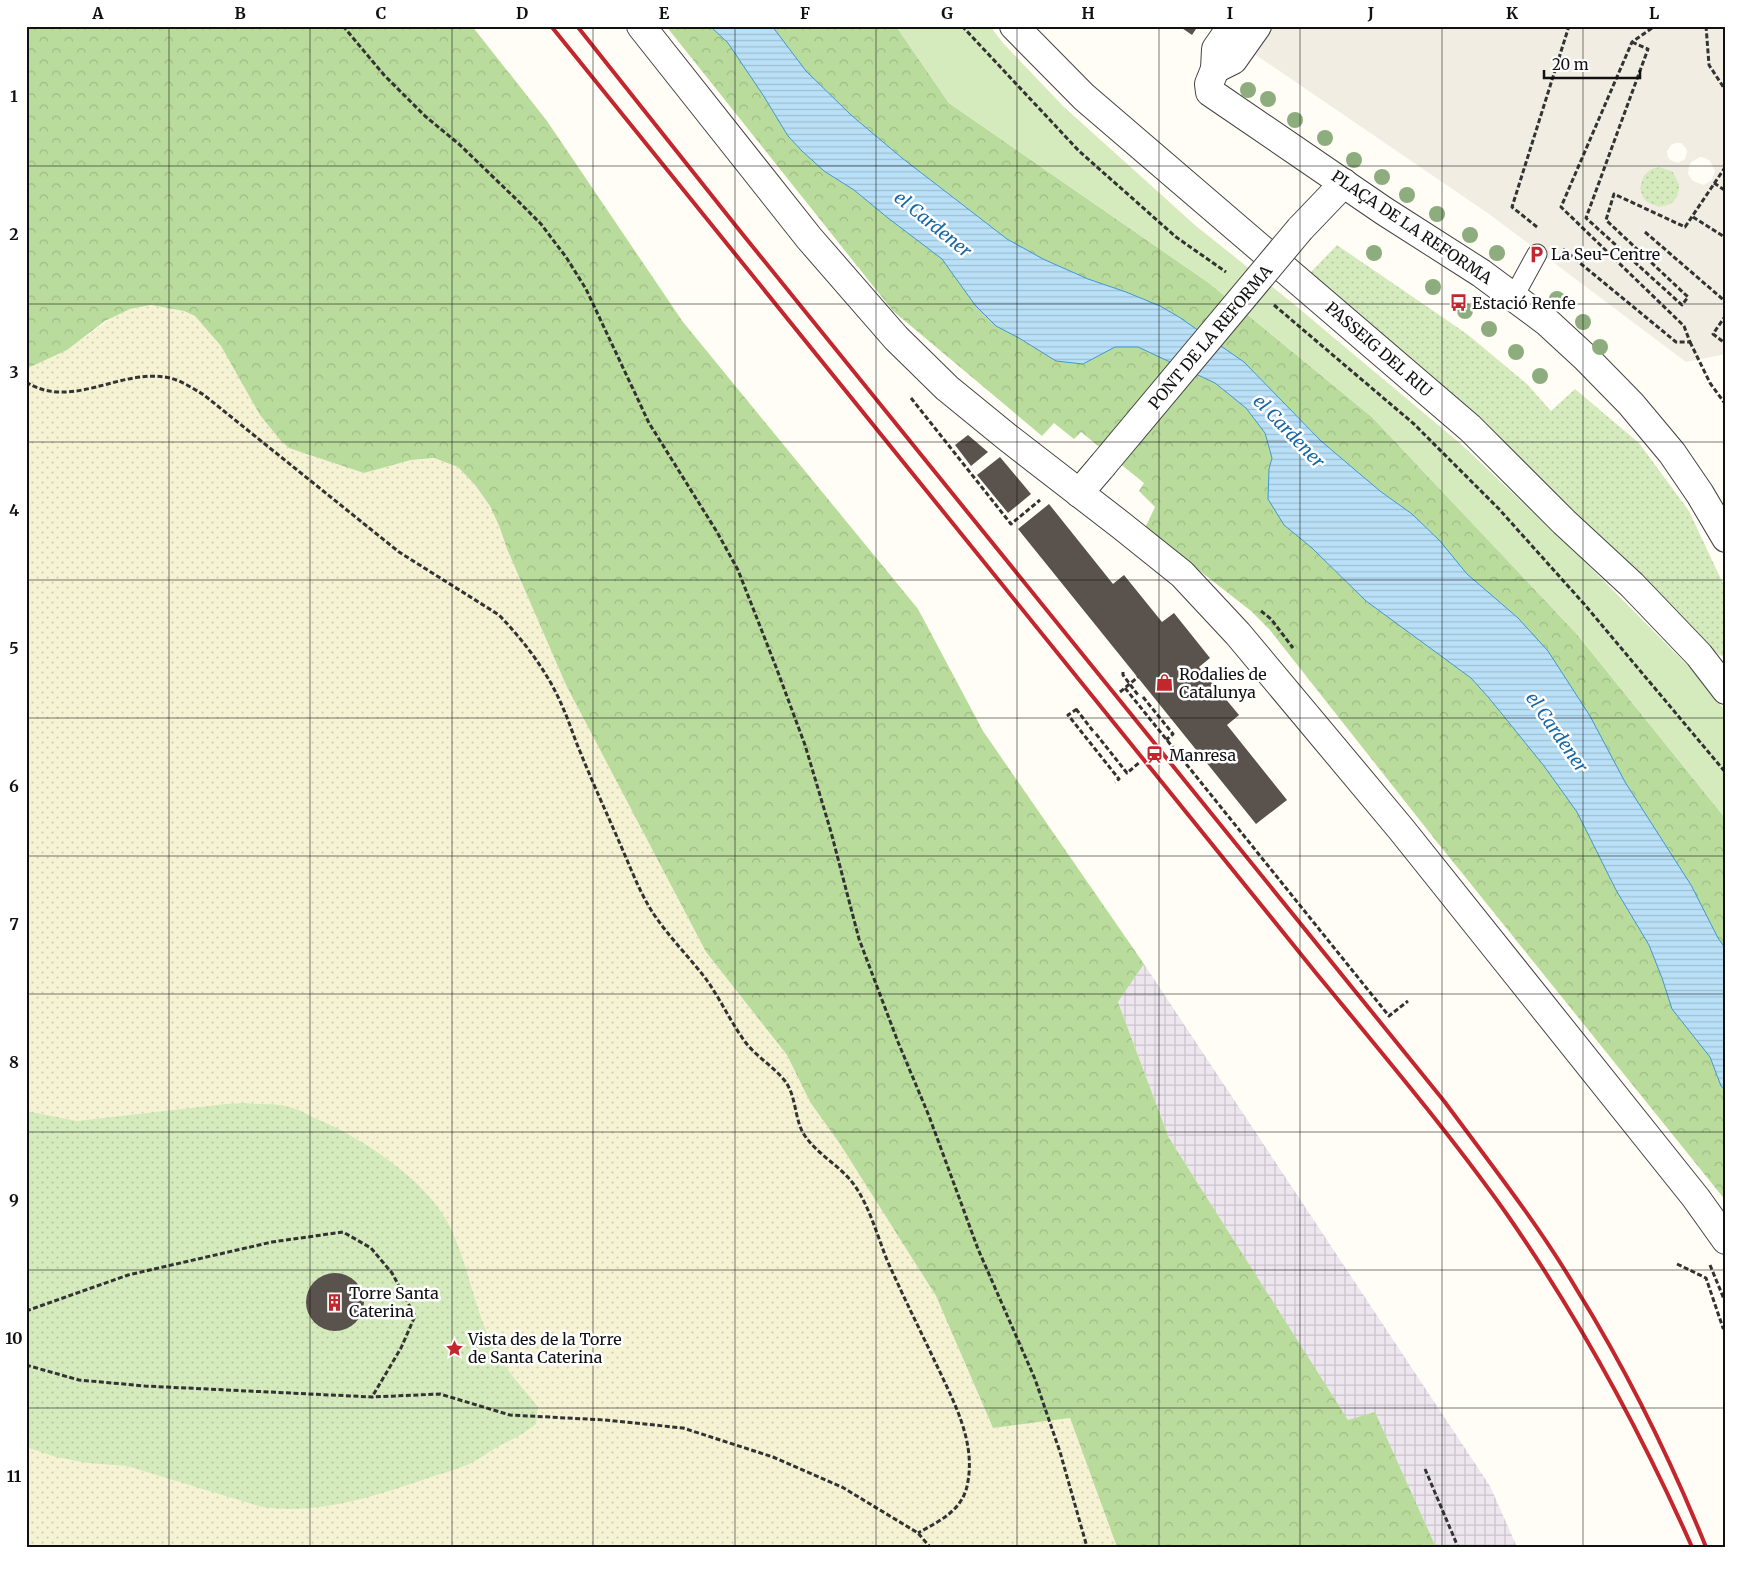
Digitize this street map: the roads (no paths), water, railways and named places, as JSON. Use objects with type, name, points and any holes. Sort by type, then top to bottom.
[{"type":"street","points":[[641,26],[810,238],[896,338],[947,388],[1182,574],[1238,634],[1408,837],[1696,1198],[1726,1240]]},
{"type":"street","name":"PASSEIG DEL RIU","points":[[1014,26],[1084,97],[1470,428],[1564,522],[1632,585],[1699,655],[1726,690]]},
{"type":"street","name":"PLAÇA DE LA REFORMA","points":[[1232,26],[1216,50],[1215,69],[1209,84],[1210,92],[1384,211],[1481,273],[1547,322],[1632,404],[1672,452],[1726,538]]},
{"type":"street","points":[[1215,69],[1233,60],[1257,26]]},
{"type":"street","name":"PONT DE LA REFORMA","points":[[1079,493],[1300,229],[1344,183]]},
{"type":"lane","points":[[1514,296],[1537,254]]},
{"type":"water","name":"el Cardener","points":[[710,26],[772,26],[806,71],[851,115],[902,158],[1007,239],[1043,259],[1088,279],[1160,306],[1244,362],[1321,441],[1380,491],[1412,514],[1440,541],[1467,574],[1518,618],[1548,651],[1590,716],[1625,782],[1691,885],[1718,938],[1726,949],[1726,1090],[1721,1086],[1710,1057],[1672,1009],[1649,945],[1616,890],[1577,812],[1544,766],[1471,678],[1366,601],[1312,548],[1284,525],[1268,499],[1269,469],[1272,458],[1265,433],[1246,408],[1215,383],[1138,347],[1115,347],[1083,364],[1056,361],[996,326],[975,305],[942,259],[854,190],[824,171],[802,151],[788,136],[728,43]]},
{"type":"railway","points":[[551,26],[1484,1182],[1559,1293],[1607,1376],[1651,1460],[1692,1547]]},
{"type":"railway","points":[[577,26],[740,231],[1444,1101],[1496,1171],[1562,1265],[1613,1352],[1663,1448],[1706,1547]]},
{"type":"place","name":"La Seu-Centre","points":[[1537,254]]},
{"type":"place","name":"Estació Renfe","points":[[1458,303]]},
{"type":"place","name":"Rodalies de Catalunya","points":[[1165,683]]},
{"type":"place","name":"Manresa","points":[[1155,755]]},
{"type":"place","name":"Torre Santa Caterina","points":[[335,1302]]},
{"type":"place","name":"Vista des de la Torre de Santa Caterina","points":[[454,1348]]}]
